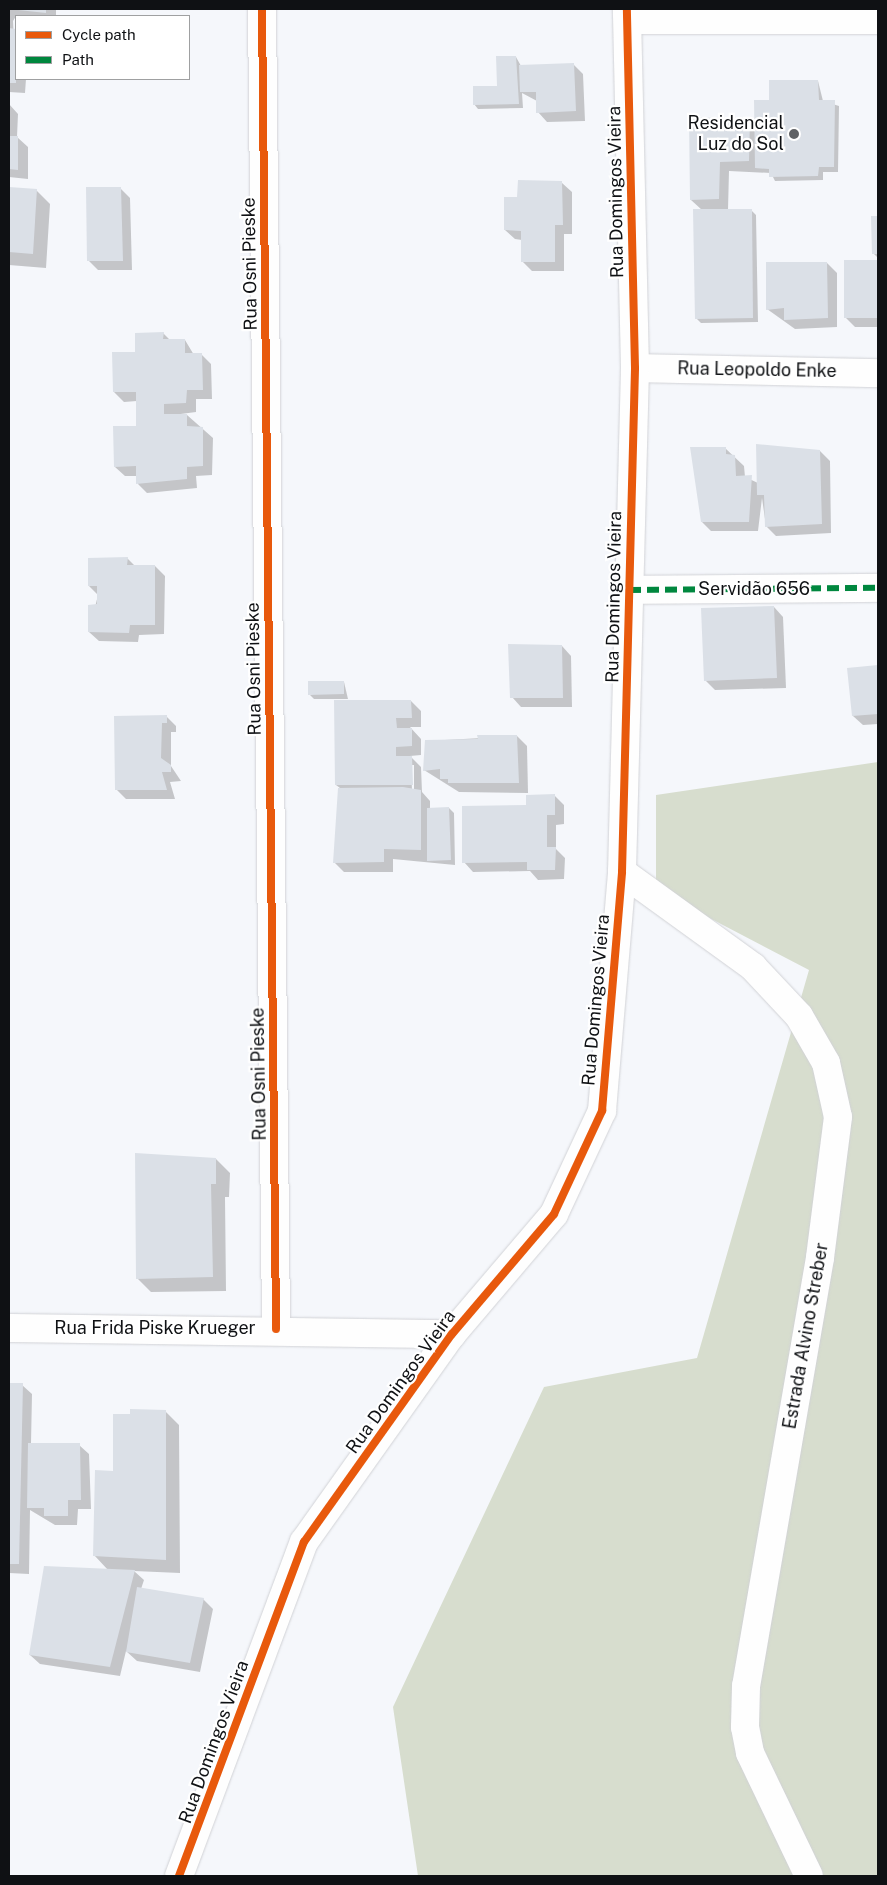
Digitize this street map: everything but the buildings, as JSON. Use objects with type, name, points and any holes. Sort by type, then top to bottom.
[{"type":"street","name":"Rua Osni Pieske","points":[[262,9],[276,1329]]},
{"type":"street","points":[[627,14],[878,20]]},
{"type":"street","name":"Rua Domingos Vieira","points":[[179,1876],[304,1542],[452,1334],[554,1214],[602,1111],[622,872],[635,368],[627,14]]},
{"type":"street","name":"Rua Leopoldo Enke","points":[[635,368],[878,373]]},
{"type":"street","name":"Servidão 656","points":[[629,590],[878,588]]},
{"type":"street","name":"Estrada Alvino Streber","points":[[622,872],[753,967],[799,1016],[826,1063],[838,1117],[820,1258],[746,1686],[745,1727],[750,1753],[809,1876]]},
{"type":"street","name":"Rua Frida Piske Krueger","points":[[9,1328],[276,1329],[452,1334]]},
{"type":"green space","points":[[878,762],[878,1876],[418,1876],[393,1707],[544,1387],[697,1358],[809,970],[656,890],[656,795]]},
{"type":"marked path","points":[[629,590],[878,588]]},
{"type":"cycle path","points":[[262,9],[276,1329]]},
{"type":"cycle path","points":[[179,1876],[304,1542],[452,1334],[554,1214],[602,1111],[622,872],[635,368],[627,9]]},
{"type":"place","name":"Residencial Luz do Sol","points":[[794,134]]}]
